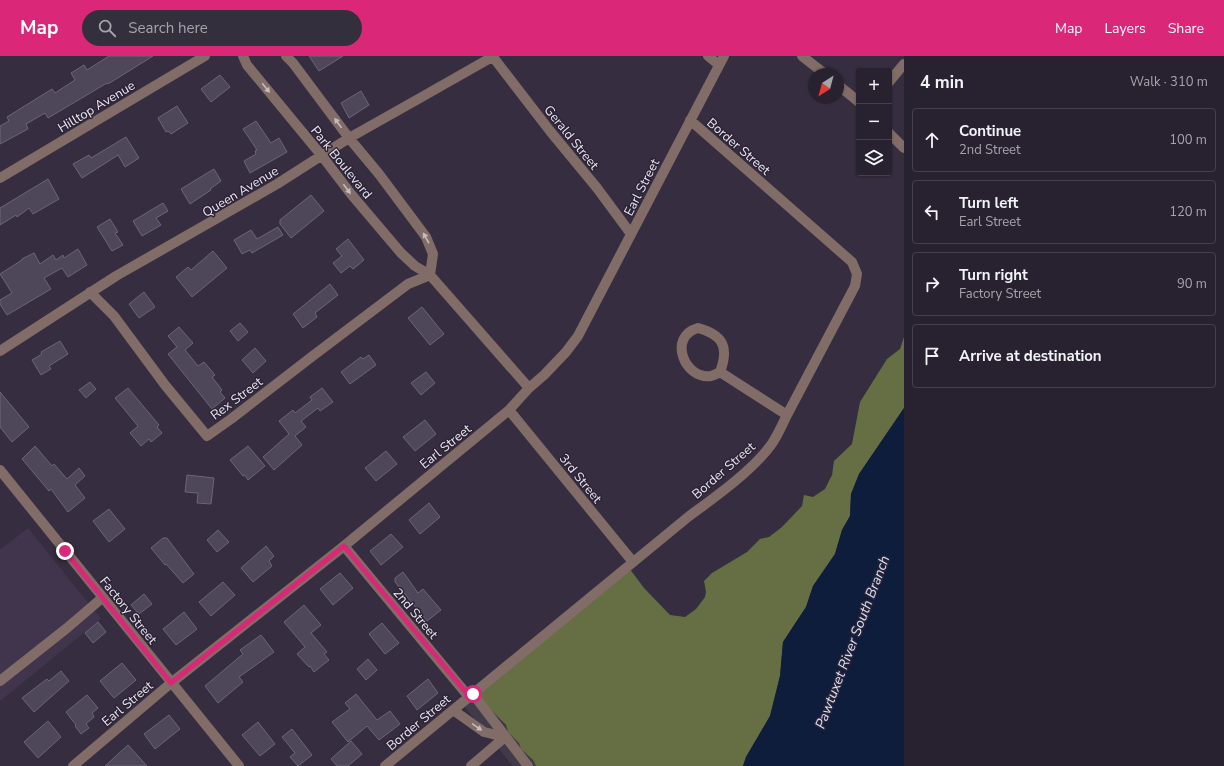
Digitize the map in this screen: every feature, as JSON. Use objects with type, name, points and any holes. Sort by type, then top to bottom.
[{"type":"street","name":"Hilltop Avenue","points":[[0,178],[205,56]]},
{"type":"street","name":"Park Boulevard","points":[[243,56],[247,65],[322,156],[351,194],[401,253],[414,266],[430,275],[529,388]]},
{"type":"street","name":"Park Boulevard","points":[[286,56],[293,63],[349,138],[379,174],[426,237],[433,254],[430,275]]},
{"type":"street","name":"Queen Avenue","points":[[0,350],[116,276],[277,184],[349,138],[493,56]]},
{"type":"street","name":"Gerald Street","points":[[493,56],[550,131],[597,188],[631,234]]},
{"type":"street","points":[[708,56],[719,65]]},
{"type":"street","name":"Earl Street","points":[[73,766],[171,683],[344,546],[509,410],[566,352],[578,336],[724,56]]},
{"type":"street","points":[[802,56],[817,68]]},
{"type":"street","points":[[892,78],[904,64]]},
{"type":"street","points":[[844,90],[856,100]]},
{"type":"street","name":"Border Street","points":[[385,766],[733,482],[757,460],[771,445],[780,431],[855,286],[857,274],[852,262],[690,120]]},
{"type":"street","points":[[892,136],[904,148]]},
{"type":"street","name":"Rex Street","points":[[90,292],[114,316],[164,385],[207,436],[408,284],[430,275]]},
{"type":"street","points":[[698,328],[711,331],[724,345],[724,358],[720,372],[711,376],[704,376],[697,373],[687,364],[681,353],[684,337],[698,328]]},
{"type":"street","points":[[720,372],[787,415]]},
{"type":"street","name":"3rd Street","points":[[509,410],[634,562]]},
{"type":"street","name":"Factory Street","points":[[0,470],[239,766]]},
{"type":"street","name":"2nd Street","points":[[344,546],[471,695],[528,766]]},
{"type":"street","points":[[0,681],[102,598]]},
{"type":"street","points":[[453,710],[484,732],[506,737]]},
{"type":"street","points":[[477,764],[506,737]]},
{"type":"shaded area","points":[[28,528],[101,619],[0,701],[0,550]]},
{"type":"shaded area","points":[[476,695],[506,726],[508,732],[519,743],[521,749],[533,760],[536,766],[513,766],[463,705]]},
{"type":"green space","points":[[904,337],[904,408],[859,474],[851,494],[850,516],[842,530],[835,554],[813,586],[806,607],[783,642],[780,676],[770,716],[746,757],[743,766],[536,766],[533,760],[521,749],[519,743],[508,732],[506,725],[476,695],[629,568],[644,588],[670,615],[685,617],[696,609],[705,597],[706,592],[704,581],[712,573],[747,552],[760,539],[769,537],[782,527],[802,506],[804,495],[813,497],[825,489],[832,475],[834,461],[852,444],[860,402],[887,359],[900,349]]},
{"type":"water","name":"Pawtuxet River South Branch","points":[[904,408],[904,766],[743,766],[746,757],[770,716],[780,676],[783,642],[806,607],[813,586],[835,554],[842,530],[850,516],[851,494],[859,474]]},
{"type":"building","points":[[109,56],[153,56],[108,84],[107,83],[48,118],[45,113],[26,124],[28,129],[0,144],[0,126],[9,121],[7,117],[52,89],[55,93],[75,80],[71,73],[84,65],[87,70]]},
{"type":"building","points":[[309,56],[343,56],[319,71]]},
{"type":"building","points":[[220,75],[230,87],[211,102],[201,89]]},
{"type":"building","points":[[361,91],[369,105],[349,118],[341,103]]},
{"type":"building","points":[[177,106],[188,123],[171,134],[168,131],[166,132],[158,118]]},
{"type":"building","points":[[256,121],[271,143],[279,138],[287,152],[250,173],[244,161],[256,154],[255,151],[257,150],[243,129]]},
{"type":"building","points":[[126,137],[139,158],[125,167],[118,155],[82,178],[73,164],[89,155],[91,158]]},
{"type":"building","points":[[214,169],[221,181],[210,189],[211,190],[190,204],[181,189]]},
{"type":"building","points":[[48,179],[59,199],[33,214],[29,208],[17,217],[16,215],[0,225],[0,208]]},
{"type":"building","points":[[311,195],[324,211],[291,238],[280,224],[280,220]]},
{"type":"building","points":[[163,203],[168,211],[156,218],[161,225],[142,236],[133,221]]},
{"type":"building","points":[[110,219],[118,232],[115,233],[123,245],[112,251],[97,227]]},
{"type":"building","points":[[278,227],[283,235],[252,253],[250,250],[242,254],[234,240],[251,230],[257,239]]},
{"type":"building","points":[[348,239],[364,260],[353,269],[350,266],[341,273],[333,263],[342,256],[336,249]]},
{"type":"building","points":[[78,249],[87,265],[68,277],[62,268],[44,278],[51,289],[7,315],[0,304],[0,300],[12,293],[0,274],[22,259],[34,253],[40,264],[53,255],[56,260],[63,255],[64,258]]},
{"type":"building","points":[[213,251],[227,268],[192,297],[176,277],[188,267],[191,270]]},
{"type":"building","points":[[330,284],[338,295],[315,313],[317,317],[303,328],[293,314]]},
{"type":"building","points":[[144,292],[155,307],[139,318],[129,304]]},
{"type":"building","points":[[422,307],[444,334],[430,345],[408,318]]},
{"type":"building","points":[[240,323],[248,332],[238,341],[230,331]]},
{"type":"building","points":[[179,327],[193,343],[185,350],[198,366],[204,362],[215,375],[212,377],[222,390],[220,392],[225,398],[212,409],[168,354],[177,347],[168,336]]},
{"type":"building","points":[[60,341],[68,354],[49,366],[51,369],[41,375],[32,360],[42,354],[41,352]]},
{"type":"building","points":[[255,348],[266,361],[253,373],[242,360]]},
{"type":"building","points":[[369,355],[376,365],[350,384],[341,372],[361,357],[363,359]]},
{"type":"building","points":[[426,372],[435,383],[421,395],[411,383]]},
{"type":"building","points":[[90,382],[96,389],[86,398],[79,390]]},
{"type":"building","points":[[128,388],[159,425],[157,427],[162,433],[151,442],[149,439],[141,446],[130,433],[138,426],[115,398]]},
{"type":"building","points":[[322,388],[333,402],[320,411],[318,408],[301,421],[306,427],[295,436],[302,445],[274,470],[263,457],[289,434],[279,421],[293,410],[295,413],[312,400],[310,397]]},
{"type":"building","points":[[0,392],[29,427],[12,442],[0,427]]},
{"type":"building","points":[[425,420],[436,434],[415,451],[403,437]]},
{"type":"building","points":[[35,446],[52,466],[54,464],[67,479],[79,468],[85,476],[75,485],[85,498],[68,512],[51,489],[49,491],[22,459]]},
{"type":"building","points":[[248,446],[265,466],[248,480],[230,460]]},
{"type":"building","points":[[386,451],[397,464],[376,481],[365,468]]},
{"type":"building","points":[[187,475],[214,478],[211,504],[197,503],[198,493],[185,492]]},
{"type":"building","points":[[429,503],[440,517],[420,534],[409,520]]},
{"type":"building","points":[[109,509],[125,529],[109,542],[93,521]]},
{"type":"building","points":[[218,530],[229,542],[217,552],[207,540]]},
{"type":"building","points":[[391,534],[403,547],[381,565],[370,551]]},
{"type":"building","points":[[163,538],[167,538],[194,574],[183,583],[151,548]]},
{"type":"building","points":[[266,546],[274,556],[269,561],[272,566],[253,582],[241,568]]},
{"type":"building","points":[[403,572],[418,593],[423,589],[441,610],[427,621],[395,582],[395,578]]},
{"type":"building","points":[[340,573],[353,588],[333,605],[320,589]]},
{"type":"building","points":[[223,582],[235,595],[211,616],[199,602]]},
{"type":"building","points":[[144,594],[152,604],[139,614],[131,605]]},
{"type":"building","points":[[304,605],[321,625],[311,633],[327,652],[324,654],[329,660],[314,672],[310,666],[309,667],[297,654],[305,647],[284,622]]},
{"type":"building","points":[[184,612],[197,629],[176,645],[163,629]]},
{"type":"building","points":[[98,622],[106,632],[93,643],[85,633]]},
{"type":"building","points":[[382,623],[399,643],[385,654],[369,634]]},
{"type":"building","points":[[261,635],[274,652],[239,677],[243,682],[218,703],[205,686],[243,654],[240,650]]},
{"type":"building","points":[[368,659],[377,670],[366,680],[357,669]]},
{"type":"building","points":[[122,663],[136,680],[114,698],[100,681]]},
{"type":"building","points":[[61,671],[69,681],[34,712],[22,698],[47,679],[49,681]]},
{"type":"building","points":[[428,679],[438,693],[417,710],[407,696]]},
{"type":"building","points":[[356,694],[377,720],[390,711],[400,724],[379,740],[367,726],[348,742],[332,722],[350,709],[345,703]]},
{"type":"building","points":[[87,695],[98,708],[92,713],[94,717],[86,724],[89,728],[81,734],[66,712]]},
{"type":"building","points":[[169,715],[180,729],[155,749],[144,734]]},
{"type":"building","points":[[48,721],[61,737],[38,758],[24,742]]},
{"type":"building","points":[[258,722],[275,744],[260,756],[242,735]]},
{"type":"building","points":[[292,729],[312,755],[298,766],[290,757],[295,753],[282,737]]},
{"type":"building","points":[[351,741],[362,754],[348,766],[337,766],[331,759]]},
{"type":"building","points":[[128,745],[147,766],[105,766]]},
{"type":"route","points":[[65,551],[171,683],[344,546],[469,696],[473,694]]}]
